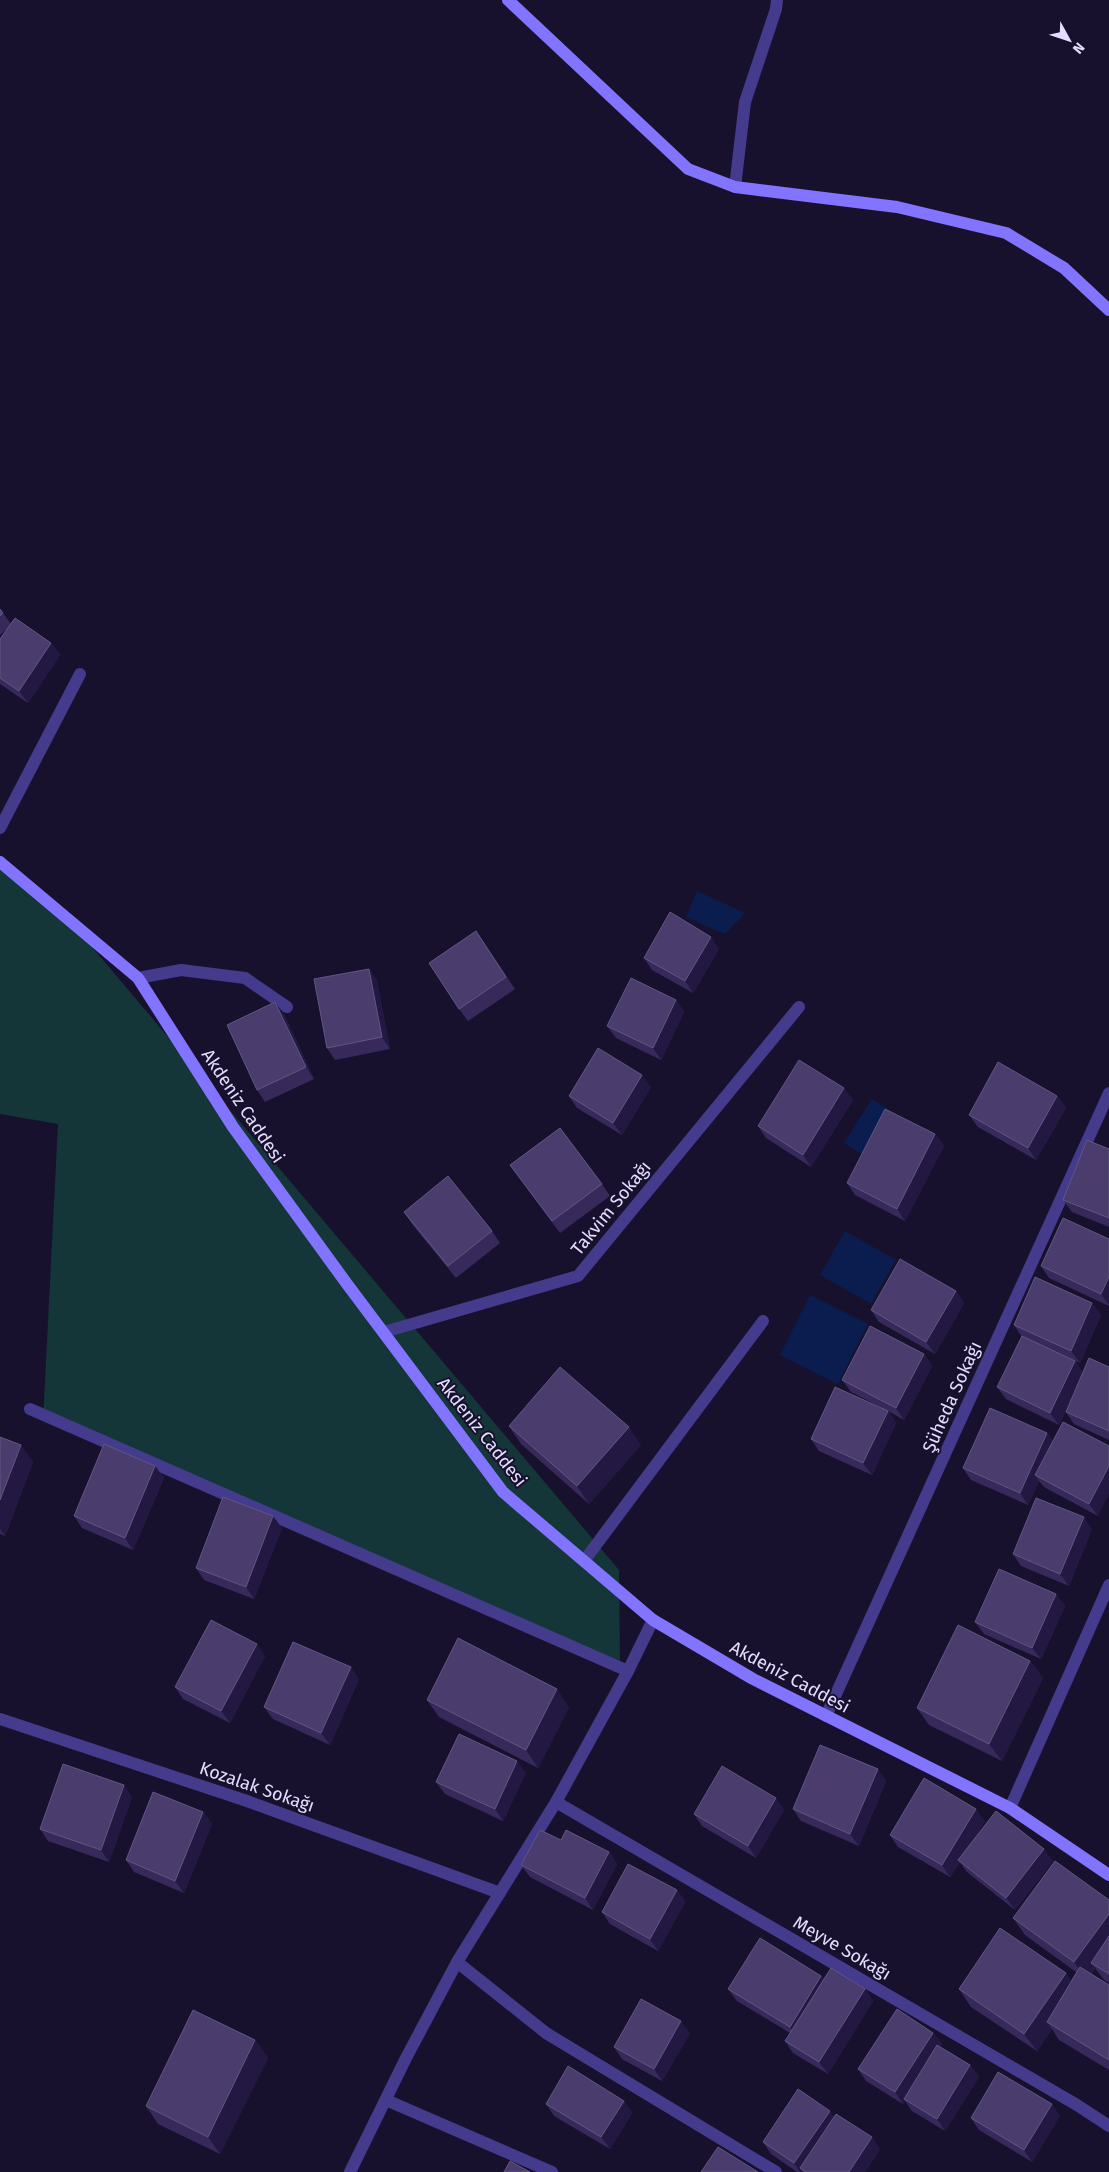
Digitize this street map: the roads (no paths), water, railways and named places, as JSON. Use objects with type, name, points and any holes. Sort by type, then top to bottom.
[{"type":"street","points":[[508,0],[688,169],[735,187],[898,207],[1006,233],[1064,268],[1109,310]]},
{"type":"street","points":[[735,187],[745,102],[777,0]]},
{"type":"street","points":[[0,828],[80,674]]},
{"type":"street","name":"Akdeniz Caddesi","points":[[0,862],[138,978],[234,1126],[503,1492],[653,1620],[752,1679],[1010,1808],[1109,1875]]},
{"type":"street","points":[[138,978],[181,970],[245,978],[287,1007]]},
{"type":"street","name":"Takvim Sokağı","points":[[384,1332],[578,1276],[799,1007]]},
{"type":"street","name":"Şüheda Sokağı","points":[[826,1716],[1109,1093]]},
{"type":"street","points":[[584,1561],[763,1321]]},
{"type":"street","points":[[30,1409],[628,1671]]},
{"type":"street","points":[[1010,1808],[1109,1585]]},
{"type":"street","points":[[350,2172],[457,1962],[556,1802],[628,1671],[653,1620]]},
{"type":"street","name":"Kozalak Sokağı","points":[[0,1720],[247,1800],[500,1893]]},
{"type":"street","name":"Meyve Sokağı","points":[[556,1802],[1060,2095],[1109,2126]]},
{"type":"street","points":[[457,1962],[546,2033],[736,2153],[776,2172]]},
{"type":"street","points":[[386,2100],[552,2172]]},
{"type":"water","points":[[697,891],[745,913],[725,934],[686,917]]},
{"type":"water","points":[[872,1099],[892,1112],[864,1156],[844,1143]]},
{"type":"water","points":[[845,1231],[896,1260],[871,1304],[820,1275]]},
{"type":"water","points":[[810,1295],[868,1324],[838,1384],[780,1355]]}]
